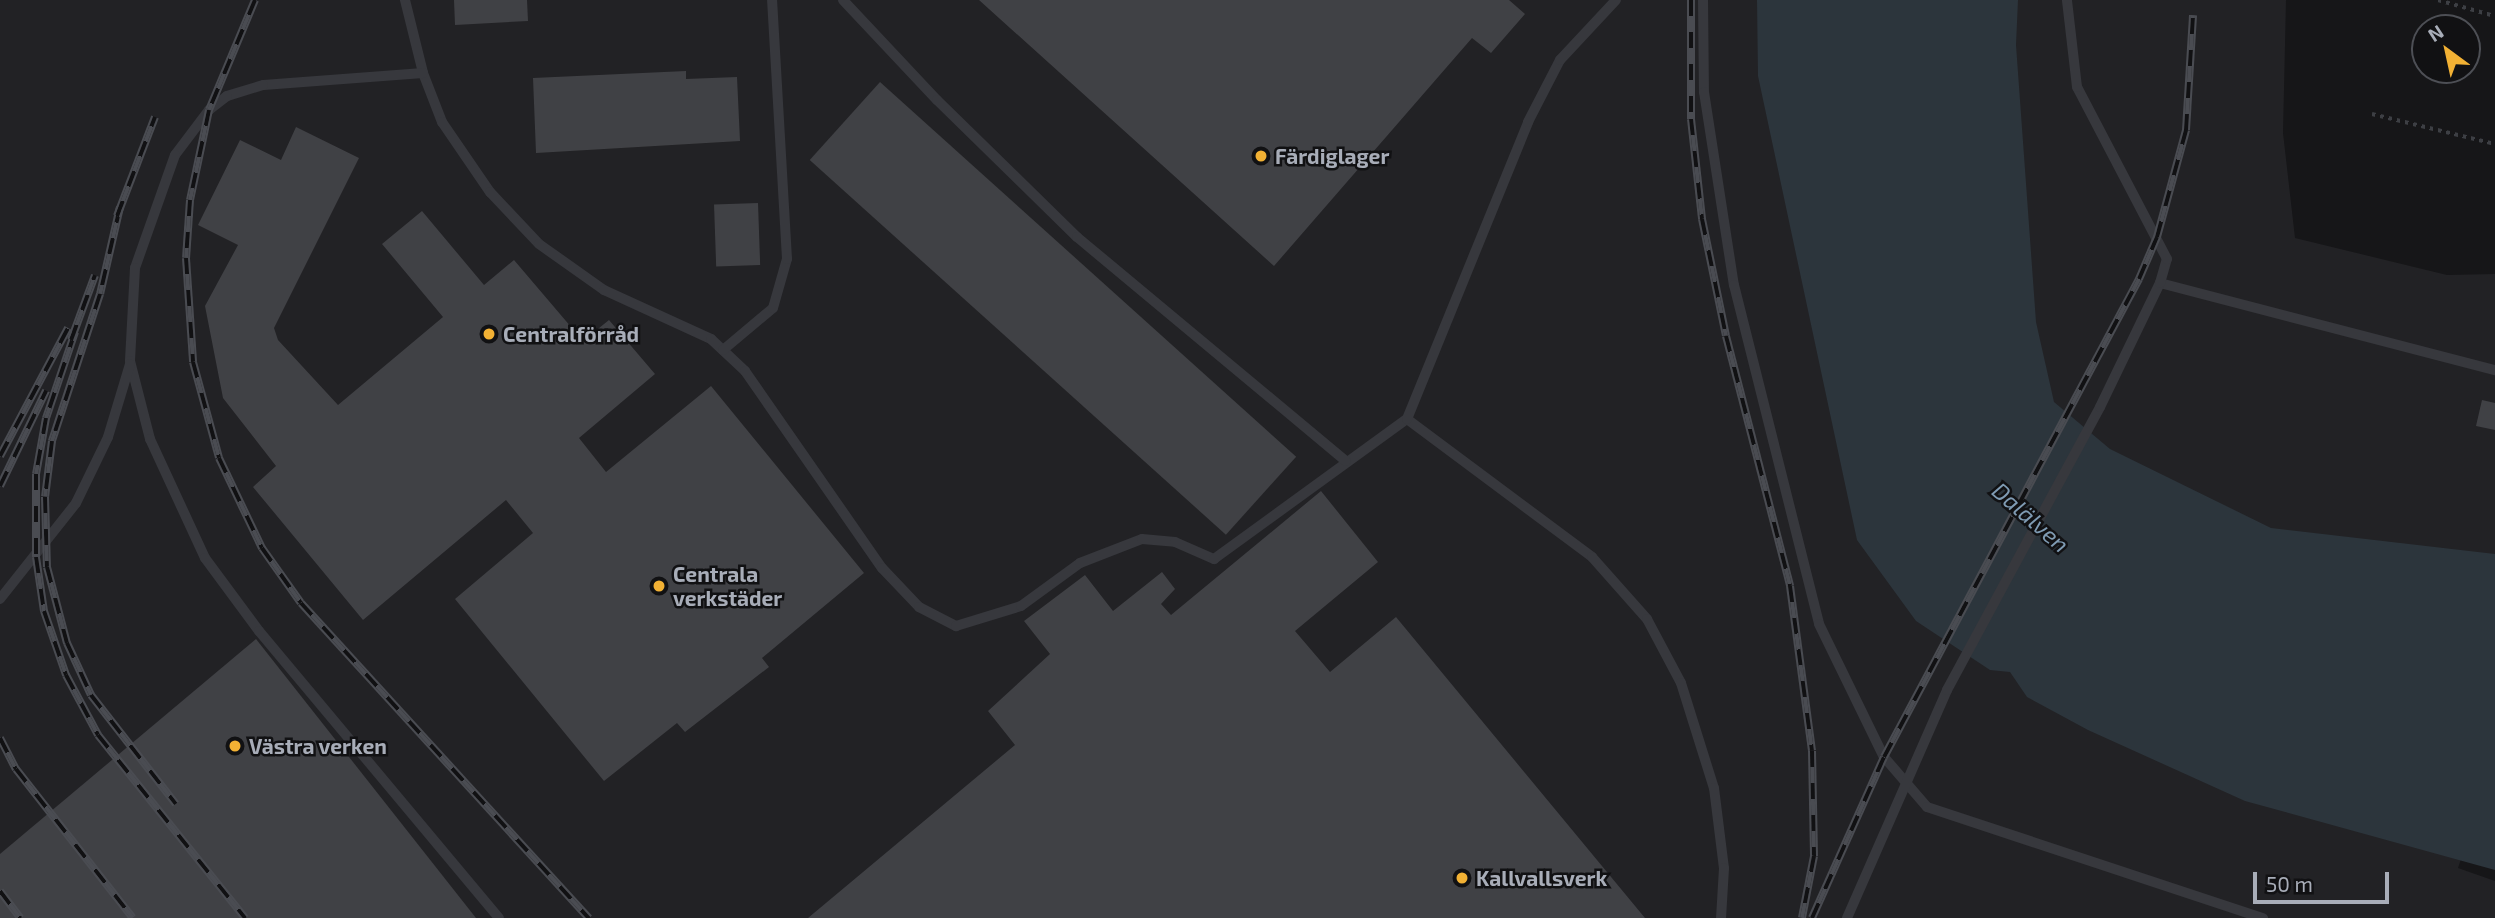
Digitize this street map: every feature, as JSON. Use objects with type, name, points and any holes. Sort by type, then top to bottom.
[{"type":"lane","points":[[405,0],[423,73],[442,122],[490,192],[539,244],[604,290],[711,339],[723,350],[745,371],[883,568],[919,607],[956,626],[1021,606],[1080,563],[1142,539],[1175,542],[1214,559],[1407,419],[1528,122],[1560,60],[1616,0]]},
{"type":"lane","points":[[723,350],[773,309],[787,259],[772,0]]},
{"type":"lane","points":[[843,0],[937,100],[1077,237],[1346,461]]},
{"type":"lane","points":[[1703,0],[1704,92],[1734,285],[1815,611],[1884,757],[1927,807],[2263,918]]},
{"type":"lane","points":[[1847,918],[1947,690],[2100,407],[2160,283],[2166,259],[2077,87],[2067,0]]},
{"type":"lane","points":[[0,599],[76,503],[108,437],[130,361],[135,268],[175,155],[209,110],[227,96],[263,85],[423,73]]},
{"type":"lane","points":[[2160,283],[2495,370]]},
{"type":"lane","points":[[130,361],[150,439],[205,558],[259,631],[499,918]]},
{"type":"lane","points":[[1407,419],[1592,557],[1647,619],[1681,683],[1714,788],[1724,868],[1721,918]]},
{"type":"path","points":[[2438,0],[2495,16]]},
{"type":"path","points":[[2372,114],[2495,144]]},
{"type":"shaded area","points":[[0,0],[2286,0],[2283,133],[2295,238],[2447,275],[2495,274],[2495,757],[2458,868],[2495,881],[2495,918],[0,918]]},
{"type":"water","name":"Dalälven","points":[[1757,0],[2018,0],[2016,45],[2036,322],[2054,402],[2110,449],[2271,528],[2495,554],[2495,870],[2245,801],[2088,730],[2027,697],[2010,672],[1990,670],[1916,621],[1857,540],[1758,76]]},
{"type":"building","points":[[454,0],[527,0],[528,21],[455,25]]},
{"type":"building","name":"Färdiglager","points":[[979,0],[1509,0],[1525,14],[1491,53],[1472,38],[1274,266]]},
{"type":"building","points":[[686,71],[686,79],[737,77],[740,141],[536,153],[533,78]]},
{"type":"building","points":[[880,82],[1296,457],[1226,535],[810,160]]},
{"type":"building","points":[[296,127],[359,158],[274,328],[278,340],[338,405],[443,317],[382,244],[422,211],[484,285],[514,260],[583,341],[609,320],[655,374],[579,438],[606,472],[711,386],[864,573],[762,658],[769,667],[685,732],[677,723],[604,781],[455,599],[533,533],[506,500],[363,620],[253,487],[276,466],[223,398],[205,306],[238,245],[198,225],[240,140],[281,160]]},
{"type":"building","points":[[758,203],[760,265],[716,266],[714,205]]},
{"type":"building","points":[[2482,400],[2495,403],[2495,430],[2476,426]]},
{"type":"building","points":[[1321,491],[1378,562],[1295,631],[1330,672],[1396,617],[1645,918],[808,918],[1015,745],[988,711],[1050,654],[1024,621],[1085,575],[1113,611],[1162,572],[1175,589],[1161,604],[1171,615]]},
{"type":"building","name":"Västra verken","points":[[256,639],[476,918],[0,918],[0,854]]},
{"type":"railway","points":[[255,0],[209,110],[190,200],[186,258],[193,362],[219,458],[262,548],[301,603],[589,918]]},
{"type":"railway","points":[[1691,0],[1691,119],[1702,219],[1726,336],[1790,586],[1812,751],[1814,856],[1802,918]]},
{"type":"railway","points":[[1812,918],[1884,757],[2139,279],[2157,237],[2186,130],[2193,15]]},
{"type":"railway","points":[[117,216],[155,117]]},
{"type":"railway","points":[[120,207],[100,294],[52,441],[45,497],[47,567],[67,643],[91,695],[176,804]]},
{"type":"railway","points":[[71,340],[95,275]]},
{"type":"railway","points":[[0,456],[68,328]]},
{"type":"railway","points":[[75,332],[46,418],[36,474],[36,557],[44,611],[66,675],[98,735],[245,918]]},
{"type":"railway","points":[[0,486],[46,391]]},
{"type":"railway","points":[[0,738],[16,769],[133,918]]},
{"type":"railway","points":[[0,891],[20,918]]},
{"type":"place","name":"Färdiglager","points":[[1261,156]]},
{"type":"place","name":"Centralförråd","points":[[489,334]]},
{"type":"place","name":"Centrala verkstäder","points":[[659,586]]},
{"type":"place","name":"Västra verken","points":[[235,746]]},
{"type":"place","name":"Kallvallsverk","points":[[1462,878]]}]
